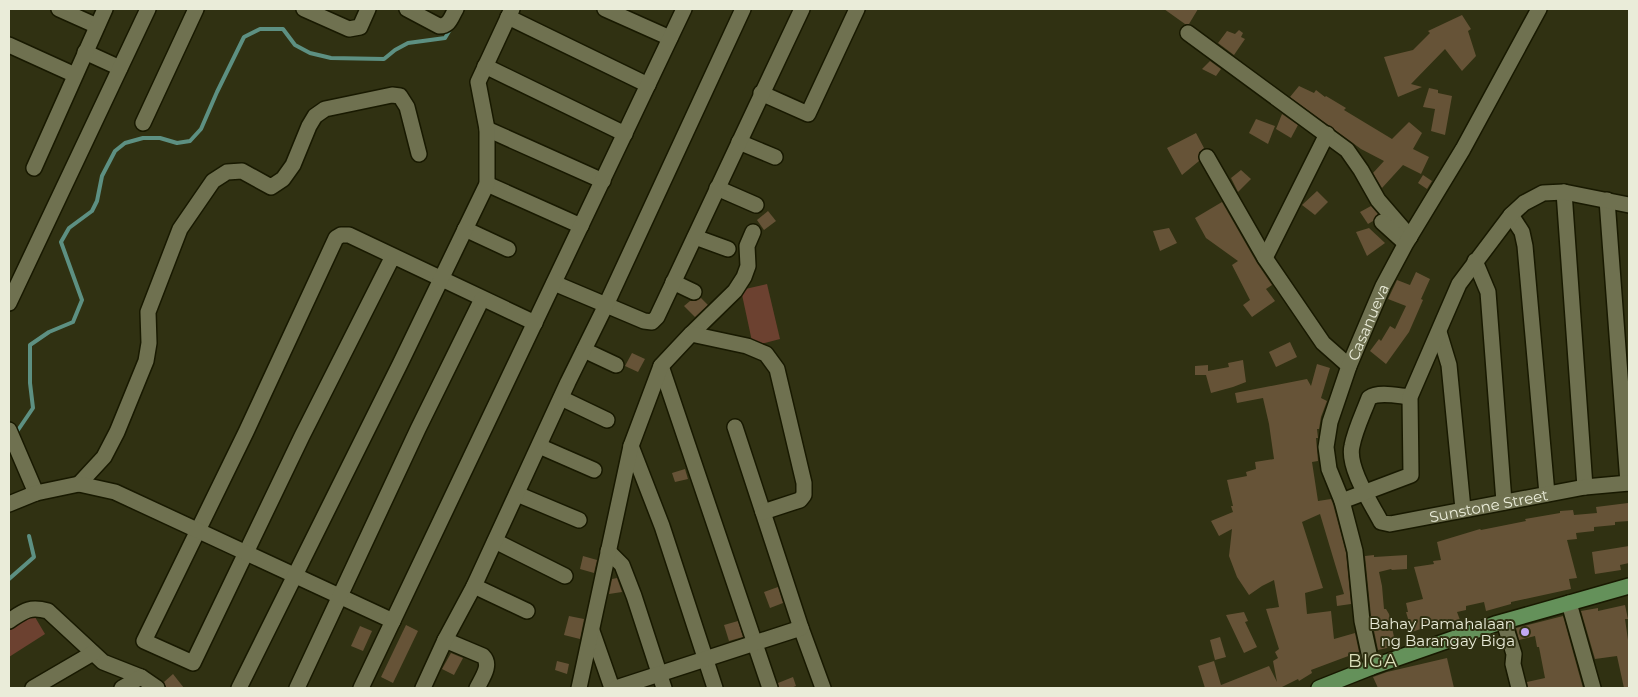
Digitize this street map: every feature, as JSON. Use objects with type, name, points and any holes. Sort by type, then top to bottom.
[{"type":"main road","points":[[1320,688],[1372,667],[1500,623],[1629,586]]},
{"type":"street","points":[[59,9],[97,26]]},
{"type":"street","points":[[34,168],[105,9]]},
{"type":"street","points":[[9,303],[148,9]]},
{"type":"street","points":[[143,122],[196,9]]},
{"type":"street","points":[[304,9],[349,29],[360,27],[368,9]]},
{"type":"street","points":[[407,9],[439,26],[444,26],[448,24],[456,9]]},
{"type":"street","points":[[605,9],[670,38]]},
{"type":"street","points":[[361,688],[684,9]]},
{"type":"street","points":[[423,688],[445,640],[474,586],[743,9]]},
{"type":"street","points":[[554,283],[644,321],[652,322],[657,317],[802,9]]},
{"type":"street","points":[[762,93],[808,114],[858,9]]},
{"type":"street","name":"Casanueva","points":[[1372,667],[1362,621],[1355,551],[1342,501],[1329,469],[1326,447],[1330,422],[1349,366],[1383,286],[1462,149],[1539,9]]},
{"type":"street","points":[[239,688],[487,184],[487,130],[478,82],[510,13],[648,85]]},
{"type":"street","points":[[1188,33],[1347,150],[1378,200],[1408,240]]},
{"type":"street","points":[[9,45],[75,75]]},
{"type":"street","points":[[86,52],[120,68]]},
{"type":"street","points":[[485,66],[625,134]]},
{"type":"street","points":[[80,484],[104,457],[117,432],[146,361],[149,343],[148,312],[152,299],[180,230],[213,181],[227,172],[242,171],[271,187],[283,180],[293,165],[309,126],[316,116],[325,109],[392,95],[400,96],[406,107],[419,154]]},
{"type":"street","points":[[487,130],[602,181]]},
{"type":"street","points":[[1265,258],[1326,134]]},
{"type":"street","points":[[739,142],[776,157]]},
{"type":"street","points":[[1207,157],[1265,258],[1324,343],[1349,366]]},
{"type":"street","points":[[487,184],[581,226]]},
{"type":"street","points":[[717,188],[756,205]]},
{"type":"street","points":[[1564,192],[1585,487]]},
{"type":"street","points":[[1342,501],[1411,475],[1410,397],[1458,284],[1511,215],[1524,203],[1543,193],[1564,192],[1629,205]]},
{"type":"street","points":[[1607,200],[1629,483]]},
{"type":"street","points":[[1511,215],[1522,232],[1525,246],[1547,494]]},
{"type":"street","points":[[1382,222],[1408,240]]},
{"type":"street","points":[[465,229],[508,249]]},
{"type":"street","points":[[579,688],[631,446],[661,366],[735,291],[744,277],[748,266],[747,246],[753,232]]},
{"type":"street","points":[[393,256],[245,552],[193,663],[144,641],[246,432],[336,238],[341,234],[349,234],[535,324]]},
{"type":"street","points":[[695,237],[728,249]]},
{"type":"street","points":[[1475,262],[1488,292],[1504,502]]},
{"type":"street","points":[[673,282],[694,292]]},
{"type":"street","points":[[297,688],[418,429],[482,298]]},
{"type":"street","points":[[1438,332],[1449,364],[1463,509]]},
{"type":"street","points":[[691,334],[747,346],[766,354],[776,369],[804,483],[804,495],[800,500],[763,512]]},
{"type":"street","points":[[584,350],[616,366]]},
{"type":"street","points":[[661,366],[770,688]]},
{"type":"street","points":[[1366,493],[1352,462],[1351,448],[1369,398],[1378,394],[1410,397]]},
{"type":"street","points":[[560,398],[607,420]]},
{"type":"street","points":[[735,426],[801,628],[823,688]]},
{"type":"street","points":[[9,430],[36,493]]},
{"type":"street","points":[[539,446],[594,470]]},
{"type":"street","points":[[631,446],[662,526],[715,688]]},
{"type":"street","name":"Sunstone Street","points":[[1366,493],[1381,522],[1390,524],[1585,487],[1629,483]]},
{"type":"street","points":[[9,504],[36,493],[80,484],[115,492],[393,621]]},
{"type":"street","points":[[517,494],[579,520]]},
{"type":"street","points":[[495,541],[566,576]]},
{"type":"street","points":[[608,551],[622,565],[662,681]]},
{"type":"street","points":[[474,586],[527,611]]},
{"type":"street","points":[[1569,603],[1593,688]]},
{"type":"street","points":[[9,621],[27,609],[38,608],[48,611],[103,662],[141,677],[157,688]]},
{"type":"street","points":[[1500,623],[1506,656],[1513,664],[1519,688]]},
{"type":"street","points":[[616,688],[662,681],[705,659],[801,628]]},
{"type":"street","points":[[592,630],[612,688]]},
{"type":"street","points":[[445,640],[483,656],[486,660],[488,665],[477,688]]},
{"type":"street","points":[[33,688],[93,653]]},
{"type":"street","points":[[122,688],[141,677]]},
{"type":"shaded area","points":[[767,284],[780,339],[753,346],[741,290]]},
{"type":"shaded area","points":[[32,612],[45,634],[9,657],[9,626]]},
{"type":"building","points":[[1164,9],[1198,9],[1189,24],[1185,24]]},
{"type":"building","points":[[1462,15],[1471,29],[1468,31],[1476,56],[1462,71],[1445,49],[1411,84],[1422,87],[1398,97],[1384,57],[1413,50],[1430,33],[1428,31]]},
{"type":"building","points":[[1239,30],[1243,33],[1241,37],[1245,39],[1234,55],[1218,43],[1227,31],[1235,34]]},
{"type":"building","points":[[1210,61],[1221,69],[1216,76],[1202,69]]},
{"type":"building","points":[[1299,86],[1314,93],[1316,90],[1346,108],[1344,110],[1392,139],[1409,122],[1422,133],[1413,149],[1429,157],[1421,174],[1403,165],[1382,188],[1373,173],[1384,161],[1361,149],[1290,97]]},
{"type":"building","points":[[1429,88],[1438,90],[1438,93],[1452,96],[1445,135],[1431,131],[1435,109],[1423,107]]},
{"type":"building","points":[[1282,114],[1298,125],[1291,138],[1276,129]]},
{"type":"building","points":[[1256,119],[1275,126],[1268,144],[1249,133]]},
{"type":"building","points":[[1196,133],[1204,148],[1199,153],[1199,161],[1182,175],[1167,148]]},
{"type":"building","points":[[1241,170],[1251,179],[1238,192],[1231,178]]},
{"type":"building","points":[[1423,175],[1432,181],[1427,189],[1418,183]]},
{"type":"building","points":[[1317,191],[1328,202],[1315,215],[1302,205]]},
{"type":"building","points":[[1222,202],[1272,285],[1266,289],[1275,301],[1252,317],[1243,305],[1250,300],[1232,265],[1238,261],[1206,238],[1195,218]]},
{"type":"building","points":[[1371,206],[1378,214],[1368,224],[1360,212]]},
{"type":"building","points":[[768,211],[776,221],[764,230],[757,220]]},
{"type":"building","points":[[1169,228],[1177,243],[1160,251],[1153,231]]},
{"type":"building","points":[[1369,228],[1385,243],[1367,256],[1356,232]]},
{"type":"building","points":[[1416,272],[1430,279],[1409,332],[1386,364],[1370,351],[1379,339],[1381,341],[1390,326],[1395,329],[1406,306],[1388,299],[1397,280],[1410,285]]},
{"type":"building","points":[[701,298],[708,305],[695,317],[684,306],[690,301]]},
{"type":"building","points":[[1290,342],[1297,357],[1276,367],[1269,352]]},
{"type":"building","points":[[632,353],[645,359],[638,372],[625,366]]},
{"type":"building","points":[[1243,360],[1246,382],[1233,387],[1211,393],[1206,375],[1195,375],[1195,366],[1208,365],[1208,371],[1229,367],[1228,363]]},
{"type":"building","points":[[1317,364],[1330,368],[1321,398],[1327,401],[1319,429],[1317,429],[1318,461],[1312,462],[1318,501],[1331,499],[1333,504],[1346,553],[1351,604],[1337,606],[1336,596],[1344,594],[1320,514],[1302,522],[1323,588],[1305,593],[1307,614],[1331,611],[1334,639],[1355,633],[1359,652],[1311,670],[1312,673],[1299,681],[1298,679],[1280,688],[1205,688],[1198,666],[1214,661],[1221,685],[1269,666],[1277,682],[1273,661],[1278,658],[1275,652],[1279,649],[1266,609],[1279,607],[1274,580],[1249,595],[1237,577],[1229,556],[1232,529],[1219,536],[1211,521],[1233,512],[1227,480],[1247,476],[1246,472],[1256,469],[1255,462],[1274,459],[1263,398],[1237,403],[1235,393],[1307,379],[1311,386]]},
{"type":"building","points":[[685,469],[688,479],[675,482],[672,473]]},
{"type":"building","points":[[1628,503],[1629,521],[1615,522],[1615,525],[1594,527],[1594,531],[1576,533],[1577,539],[1567,540],[1577,578],[1569,579],[1571,589],[1511,602],[1511,604],[1486,611],[1484,602],[1466,606],[1466,610],[1457,612],[1460,620],[1450,623],[1449,619],[1412,632],[1406,612],[1408,612],[1406,603],[1423,599],[1414,567],[1434,564],[1433,561],[1441,560],[1437,542],[1480,529],[1526,521],[1525,519],[1560,513],[1560,511],[1573,510],[1574,515],[1597,513],[1596,507]]},
{"type":"building","points":[[1629,546],[1629,563],[1620,565],[1621,570],[1595,574],[1592,552]]},
{"type":"building","points":[[1374,555],[1374,557],[1407,555],[1407,569],[1391,569],[1379,572],[1384,609],[1389,614],[1396,646],[1378,650],[1371,616],[1365,556]]},
{"type":"building","points":[[583,556],[597,560],[594,573],[580,569]]},
{"type":"building","points":[[617,578],[622,592],[609,594],[612,579]]},
{"type":"building","points":[[778,587],[783,603],[770,608],[764,592]]},
{"type":"building","points":[[1625,605],[1628,619],[1625,619],[1629,647],[1629,688],[1624,688],[1617,656],[1595,659],[1581,611],[1598,608],[1598,611]]},
{"type":"building","points":[[1244,612],[1248,621],[1245,622],[1257,647],[1244,653],[1226,615]]},
{"type":"building","points":[[569,616],[584,619],[580,639],[564,635]]},
{"type":"building","points":[[1563,616],[1583,688],[1528,688],[1527,682],[1545,678],[1539,647],[1537,647],[1535,636],[1519,640],[1516,628]]},
{"type":"building","points":[[738,621],[743,637],[729,641],[724,625]]},
{"type":"building","points":[[406,625],[418,631],[393,683],[381,677]]},
{"type":"building","points":[[360,626],[372,631],[363,651],[351,646]]},
{"type":"building","points":[[1220,637],[1226,657],[1215,660],[1210,640]]},
{"type":"building","points":[[451,653],[463,658],[454,675],[442,669]]},
{"type":"building","points":[[1447,658],[1454,688],[1378,688],[1373,677],[1387,672]]},
{"type":"building","points":[[557,661],[569,664],[567,674],[555,670]]},
{"type":"building","points":[[173,674],[184,688],[166,688],[164,682]]},
{"type":"building","points":[[793,677],[796,686],[779,688],[778,683]]},
{"type":"waterway","points":[[13,433],[16,433],[33,408],[30,383],[30,345],[49,332],[73,322],[82,300],[61,242],[69,228],[92,211],[97,201],[102,176],[115,151],[125,143],[143,138],[160,138],[177,143],[190,141],[201,129],[244,37],[260,29],[283,29],[295,45],[310,53],[331,58],[384,59],[408,43],[445,38],[451,28]]},
{"type":"waterway","points":[[9,579],[34,557],[29,536]]},
{"type":"place","name":"Bahay Pamahalaan ng Barangay Biga","points":[[1525,632]]},
{"type":"district","name":"BIGA","points":[[1373,661]]}]
